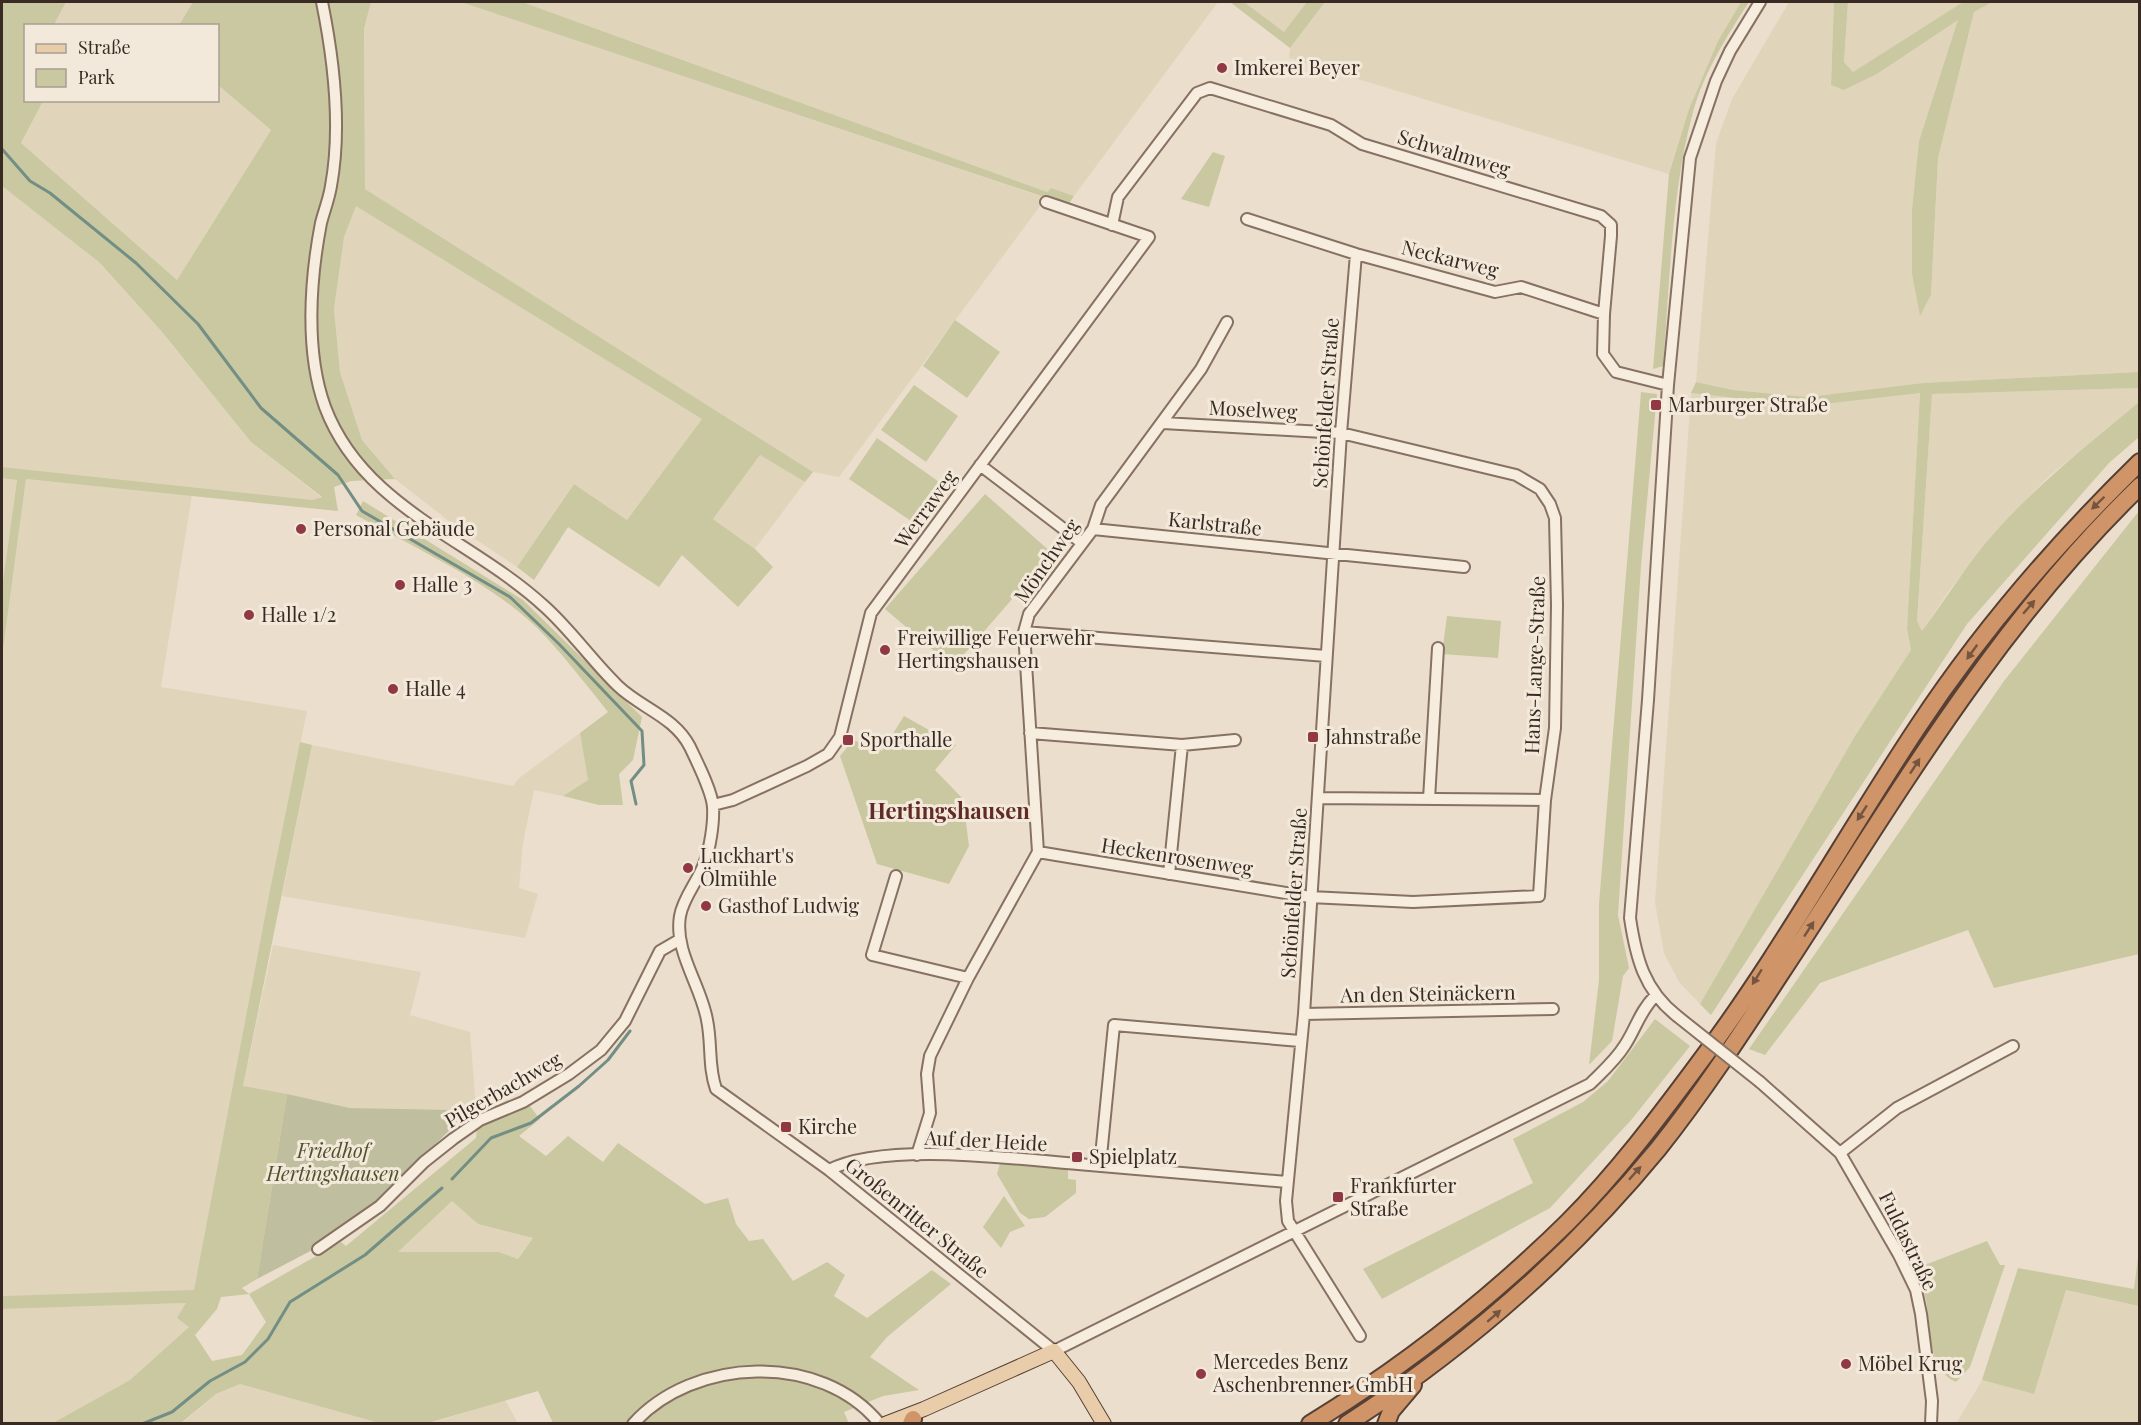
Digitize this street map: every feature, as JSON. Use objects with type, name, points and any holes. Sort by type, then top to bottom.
[{"type":"highway","points":[[1310,1424],[1388,1375],[1440,1336],[1496,1289],[1570,1219],[1638,1141],[1700,1062],[1740,1004],[1919,724],[2001,613],[2082,518],[2139,462]]},
{"type":"highway","points":[[1386,1424],[1391,1411],[1405,1392],[1448,1352],[1528,1286],[1596,1217],[1658,1149],[1754,1014],[1937,732],[2018,620],[2101,523],[2139,486]]},
{"type":"highway","points":[[1347,1424],[1448,1352]]},
{"type":"main road","points":[[885,1424],[913,1419],[1054,1351],[1079,1382],[1104,1424]]},
{"type":"street","points":[[322,2],[328,32],[336,107],[331,185],[321,222],[313,287],[316,372],[325,405],[339,439],[356,463],[380,489],[545,606],[618,686],[683,734],[713,805]]},
{"type":"street","points":[[1054,1351],[1590,1084],[1612,1064],[1627,1042],[1640,1014],[1655,996],[1639,966],[1630,918],[1648,700],[1668,385],[1690,158],[1716,81],[1730,51],[1760,2]]},
{"type":"street","name":"Schwalmweg","points":[[1112,225],[1118,197],[1202,89],[1210,88],[1331,125],[1362,144],[1601,216],[1611,225],[1604,314]]},
{"type":"street","name":"Werraweg","points":[[713,805],[732,800],[828,754],[840,737],[871,614],[1149,237],[1046,202]]},
{"type":"street","name":"Neckarweg","points":[[1247,219],[1356,254],[1495,292],[1521,287],[1604,314]]},
{"type":"street","name":"Schönfelder Straße","points":[[1356,254],[1341,433],[1304,1014],[1287,1182],[1288,1221],[1360,1336]]},
{"type":"street","points":[[1604,314],[1603,354],[1616,372],[1668,385]]},
{"type":"street","name":"Mönchweg","points":[[1038,852],[1024,632],[1029,614],[1075,556],[1093,529],[1101,505],[1201,369],[1227,322]]},
{"type":"street","name":"Moselweg","points":[[1163,423],[1341,433]]},
{"type":"street","name":"Hans-Lange-Straße","points":[[1310,897],[1413,902],[1539,896],[1545,800],[1555,728],[1557,605],[1555,518],[1550,504],[1540,489],[1516,475],[1341,433]]},
{"type":"street","points":[[980,465],[1082,543]]},
{"type":"street","name":"Karlstraße","points":[[1093,529],[1334,555]]},
{"type":"street","points":[[1334,555],[1464,567]]},
{"type":"street","points":[[1024,632],[1326,656]]},
{"type":"street","points":[[1429,799],[1438,648]]},
{"type":"street","points":[[1030,733],[1182,745],[1235,740]]},
{"type":"street","points":[[1169,874],[1182,745]]},
{"type":"street","points":[[1318,798],[1545,800]]},
{"type":"street","name":"Großenritter Straße","points":[[713,805],[705,862],[680,914],[679,940],[702,999],[708,1022],[713,1080],[716,1089],[829,1170],[1054,1351]]},
{"type":"street","points":[[917,1155],[930,1113],[927,1074],[930,1056],[968,978],[1038,852]]},
{"type":"street","name":"Heckenrosenweg","points":[[1038,852],[1310,897]]},
{"type":"street","points":[[896,876],[872,955],[968,978]]},
{"type":"street","name":"Pilgerbachweg","points":[[318,1249],[380,1206],[424,1162],[480,1120],[524,1102],[569,1074],[601,1050],[625,1021],[660,951],[679,940]]},
{"type":"street","name":"Fuldastraße","points":[[1655,996],[1760,1082],[1840,1153],[1899,1255],[1916,1290],[1927,1355],[1932,1424]]},
{"type":"street","name":"An den Steinäckern","points":[[1304,1014],[1553,1009]]},
{"type":"street","points":[[1100,1166],[1114,1025],[1300,1041]]},
{"type":"street","points":[[1840,1153],[1897,1108],[2013,1046]]},
{"type":"street","name":"Auf der Heide","points":[[829,1170],[859,1159],[917,1155],[993,1156],[1287,1182]]},
{"type":"street","points":[[633,1424],[662,1399],[690,1384],[718,1374],[764,1371],[792,1375],[830,1387],[859,1404],[880,1424]]},
{"type":"shaded area","points":[[66,2],[193,2],[180,24],[55,24]]},
{"type":"shaded area","points":[[371,2],[461,2],[1046,198],[839,477],[813,472],[365,189],[364,29]]},
{"type":"shaded area","points":[[522,2],[1218,2],[1074,196],[1051,188],[1047,192]]},
{"type":"shaded area","points":[[1244,2],[1307,2],[1284,33]]},
{"type":"shaded area","points":[[1325,2],[1741,2],[1718,41],[1689,109],[1669,174],[1289,58],[1290,48]]},
{"type":"shaded area","points":[[1789,2],[1834,2],[1831,85],[1844,90],[1877,74],[1959,19],[1919,141],[1912,208],[1912,273],[1920,315],[1931,295],[1938,158],[1974,12],[1992,2],[2139,2],[2139,372],[1923,383],[1808,397],[1733,390],[1696,382],[1716,143],[1732,99]]},
{"type":"shaded area","points":[[1848,2],[1963,2],[1853,72],[1844,62]]},
{"type":"shaded area","points":[[219,86],[271,130],[177,280],[21,143],[42,102],[219,102]]},
{"type":"shaded area","points":[[2,186],[100,263],[163,333],[251,442],[322,498],[313,500],[2,467]]},
{"type":"shaded area","points":[[356,205],[702,419],[627,520],[574,484],[517,567],[454,525],[395,479],[362,440],[340,372],[334,309],[344,237]]},
{"type":"shaded area","points":[[2139,388],[2139,402],[2047,478],[1995,532],[1948,592],[1922,632],[1917,621],[1932,394]]},
{"type":"shaded area","points":[[1920,392],[1907,629],[1911,650],[1855,736],[1700,1004],[1679,982],[1664,953],[1655,902],[1691,393],[1806,406]]},
{"type":"shaded area","points":[[760,455],[805,482],[755,549],[713,519]]},
{"type":"shaded area","points":[[2,478],[17,479],[2,588]]},
{"type":"shaded area","points":[[26,479],[192,495],[161,687],[307,711],[269,895],[194,1291],[2,1296],[2,657]]},
{"type":"shaded area","points":[[580,733],[588,780],[563,796],[534,790],[523,843],[519,888],[538,894],[525,938],[282,896],[312,745],[513,786],[519,778]]},
{"type":"shaded area","points":[[273,945],[421,972],[410,1015],[470,1032],[476,1107],[457,1110],[350,1108],[243,1086]]},
{"type":"shaded area","points":[[452,1201],[478,1224],[533,1238],[518,1259],[499,1252],[398,1252]]},
{"type":"shaded area","points":[[2066,1290],[2139,1306],[2139,1423],[1956,1424],[1982,1380],[2034,1394]]},
{"type":"shaded area","points":[[186,1303],[189,1327],[130,1380],[53,1423],[2,1423],[2,1309]]},
{"type":"shaded area","points":[[240,1384],[379,1423],[181,1424],[216,1394]]},
{"type":"shaded area","points":[[505,1400],[518,1423],[428,1424]]},
{"type":"green space","points":[[2,2],[66,2],[55,24],[24,24],[24,102],[42,102],[21,143],[177,280],[271,130],[219,86],[219,24],[180,24],[193,2],[371,2],[364,29],[365,189],[813,472],[805,482],[760,455],[713,519],[755,549],[773,567],[738,607],[682,555],[659,587],[568,527],[534,580],[517,567],[574,484],[627,520],[702,419],[356,206],[344,237],[334,309],[340,372],[362,440],[395,479],[351,481],[334,487],[338,511],[26,479],[2,657],[2,588],[17,480],[2,478],[2,467],[313,500],[322,497],[251,442],[163,333],[100,263],[2,186]]},
{"type":"green space","points":[[461,2],[522,2],[1047,192],[1051,188],[1074,196],[1068,205]]},
{"type":"green space","points":[[1230,2],[1244,2],[1284,32],[1307,2],[1325,2],[1290,48]]},
{"type":"green space","points":[[1741,2],[1749,2],[1710,69],[1693,112],[1676,206],[1663,366],[1653,369],[1669,174],[1689,109],[1718,41]]},
{"type":"green space","points":[[1834,2],[1848,2],[1844,62],[1853,72],[1963,2],[1992,2],[1974,12],[1938,158],[1931,295],[1920,316],[1912,274],[1912,209],[1919,141],[1958,20],[1877,74],[1844,90],[1831,85]]},
{"type":"green space","points":[[1213,152],[1225,156],[1209,207],[1181,199]]},
{"type":"green space","points":[[955,320],[1000,352],[967,398],[923,366]]},
{"type":"green space","points":[[2139,372],[2139,388],[1932,394],[1917,621],[1922,631],[1976,555],[2012,513],[2065,464],[2139,402],[2139,437],[2109,463],[1967,624],[1711,1015],[1700,1004],[1855,736],[1911,650],[1907,629],[1920,393],[1806,406],[1691,393],[1696,382],[1733,390],[1808,397],[1923,383]]},
{"type":"green space","points":[[914,385],[958,416],[926,462],[881,430]]},
{"type":"green space","points":[[1641,392],[1657,394],[1641,566],[1618,915],[1629,968],[1623,976],[1612,1041],[1589,1065],[1599,980],[1599,904]]},
{"type":"green space","points":[[877,438],[942,484],[914,523],[849,479]]},
{"type":"green space","points":[[985,494],[1052,553],[953,667],[885,609]]},
{"type":"green space","points":[[363,501],[523,600],[642,717],[633,760],[619,774],[623,805],[599,805],[563,796],[588,780],[580,733],[608,712],[562,655],[527,618],[505,601],[431,555],[356,515]]},
{"type":"green space","points":[[2139,511],[2139,954],[1994,988],[1968,930],[1820,983],[1765,1055],[1749,1049],[2004,681]]},
{"type":"green space","points":[[1447,616],[1501,621],[1498,658],[1442,654]]},
{"type":"green space","points":[[904,716],[956,745],[935,770],[963,799],[969,846],[949,884],[877,864],[840,756],[853,740],[882,751]]},
{"type":"green space","points":[[300,742],[312,745],[243,1086],[287,1094],[257,1279],[242,1288],[249,1294],[341,1242],[346,1246],[476,1138],[477,1128],[529,1105],[540,1119],[519,1136],[546,1156],[568,1136],[603,1162],[618,1143],[705,1204],[728,1198],[736,1224],[749,1241],[763,1239],[793,1281],[827,1262],[845,1275],[834,1296],[867,1318],[932,1270],[951,1284],[887,1337],[870,1357],[919,1390],[883,1396],[844,1412],[849,1424],[553,1423],[538,1391],[428,1423],[379,1423],[240,1384],[216,1394],[181,1423],[53,1423],[130,1380],[189,1327],[177,1318],[186,1303],[2,1309],[2,1296],[194,1290]],"holes":[[[452,1201],[478,1224],[533,1238],[518,1259],[499,1252],[398,1252]],[[249,1294],[266,1322],[242,1355],[212,1361],[195,1335],[217,1309],[221,1297]]]},
{"type":"green space","points":[[1655,1019],[1690,1046],[1632,1119],[1550,1208],[1382,1299],[1363,1269],[1533,1183],[1513,1139],[1583,1102],[1608,1081]]},
{"type":"green space","name":"Friedhof Hertingshausen","points":[[287,1094],[350,1108],[457,1110],[457,1123],[380,1198],[318,1247],[257,1279]]},
{"type":"green space","points":[[1000,1164],[1068,1169],[1068,1179],[1076,1180],[1076,1193],[1045,1217],[1029,1219],[1020,1213],[997,1174]]},
{"type":"green space","points":[[1004,1196],[1025,1226],[1010,1232],[1001,1248],[983,1227]]},
{"type":"green space","points":[[1987,1241],[2000,1265],[2005,1265],[1970,1367],[1956,1382],[1940,1368],[1935,1358],[1926,1300],[1917,1268]]},
{"type":"green space","points":[[2139,1250],[2139,1306],[2066,1290],[2034,1394],[1982,1380],[2018,1268],[2134,1289]]},
{"type":"waterway","points":[[2,149],[30,181],[50,193],[136,263],[198,324],[261,408],[338,475],[362,511],[510,597],[559,644],[642,731],[644,765],[631,781],[636,804]]},
{"type":"waterway","points":[[452,1179],[491,1138],[531,1123],[579,1086],[608,1060],[630,1031]]},
{"type":"waterway","points":[[142,1424],[172,1412],[210,1381],[245,1362],[268,1339],[290,1302],[365,1255],[442,1188]]},
{"type":"place","name":"Imkerei Beyer","points":[[1222,68]]},
{"type":"place","name":"Marburger Straße","points":[[1656,405]]},
{"type":"place","name":"Personal Gebäude","points":[[301,529]]},
{"type":"place","name":"Halle 3","points":[[400,585]]},
{"type":"place","name":"Halle 1/2","points":[[249,615]]},
{"type":"place","name":"Freiwillige Feuerwehr Hertingshausen","points":[[885,650]]},
{"type":"place","name":"Halle 4","points":[[393,689]]},
{"type":"place","name":"Jahnstraße","points":[[1313,737]]},
{"type":"place","name":"Sporthalle","points":[[848,740]]},
{"type":"place","name":"Luckhart's Ölmühle","points":[[688,868]]},
{"type":"place","name":"Gasthof Ludwig","points":[[706,906]]},
{"type":"place","name":"Kirche","points":[[786,1127]]},
{"type":"place","name":"Spielplatz","points":[[1077,1157]]},
{"type":"place","name":"Frankfurter Straße","points":[[1338,1197]]},
{"type":"place","name":"Möbel Krug","points":[[1846,1364]]},
{"type":"place","name":"Mercedes Benz Aschenbrenner GmbH","points":[[1201,1374]]},
{"type":"district","name":"Hertingshausen","points":[[949,811]]}]
